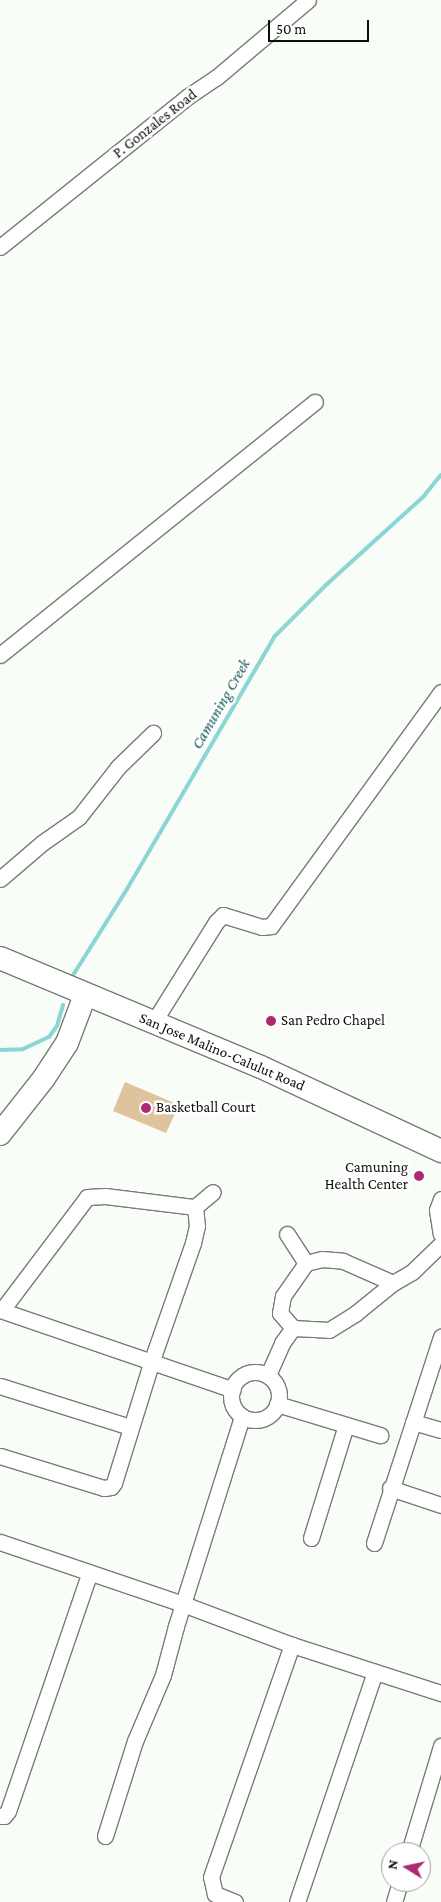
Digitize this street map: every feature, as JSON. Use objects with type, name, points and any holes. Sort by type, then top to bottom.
[{"type":"main road","name":"San Jose Malino-Calulut Road","points":[[0,958],[261,1067],[441,1151]]},
{"type":"main road","points":[[0,1134],[44,1078],[67,1043],[85,995]]},
{"type":"street","name":"P. Gonzales Road","points":[[0,247],[188,97],[217,77],[308,0]]},
{"type":"street","points":[[0,655],[315,402]]},
{"type":"street","points":[[154,1023],[216,922],[223,915],[262,927],[270,926],[441,692]]},
{"type":"street","points":[[0,879],[42,843],[79,817],[118,767],[153,733]]},
{"type":"street","points":[[213,1192],[195,1207],[105,1196],[86,1197],[1,1310],[152,1360],[232,1390]]},
{"type":"street","points":[[441,1199],[437,1210],[441,1234]]},
{"type":"street","points":[[0,1456],[104,1488],[111,1487],[114,1483],[152,1360],[194,1243],[197,1226],[195,1207]]},
{"type":"street","points":[[287,1234],[306,1263]]},
{"type":"street","points":[[393,1283],[343,1261],[322,1259],[306,1263],[282,1296],[280,1313],[293,1328],[329,1330],[356,1313],[393,1283],[412,1272],[441,1244]]},
{"type":"street","points":[[268,1375],[282,1344],[293,1328]]},
{"type":"street","points":[[374,1543],[390,1488],[441,1338]]},
{"type":"street","points":[[254,1372],[268,1375],[278,1391],[278,1404],[270,1414],[260,1419],[242,1417],[233,1403],[232,1390],[236,1382],[246,1374],[254,1372]]},
{"type":"street","points":[[0,1386],[130,1427]]},
{"type":"street","points":[[278,1404],[380,1435]]},
{"type":"street","points":[[105,1836],[135,1741],[163,1675],[183,1604],[242,1417]]},
{"type":"street","points":[[413,1422],[441,1430]]},
{"type":"street","points":[[311,1538],[346,1425]]},
{"type":"street","points":[[390,1488],[441,1505]]},
{"type":"street","points":[[1,1544],[183,1604],[292,1645],[441,1693]]},
{"type":"street","points":[[0,1816],[4,1816],[8,1811],[89,1574]]},
{"type":"street","points":[[235,1902],[215,1894],[211,1877],[292,1645]]},
{"type":"street","points":[[297,1902],[375,1672]]},
{"type":"street","points":[[412,1842],[441,1746]]},
{"type":"shaded area","name":"Basketball Court","points":[[125,1082],[179,1105],[166,1133],[113,1111]]},
{"type":"waterway","name":"Camuning Creek","points":[[70,980],[127,889],[274,637],[327,584],[423,497],[441,475]]},
{"type":"waterway","name":"Camuning Creek","points":[[0,1050],[23,1049],[49,1037],[57,1026],[63,1005]]},
{"type":"place","name":"San Pedro Chapel","points":[[271,1021]]},
{"type":"place","name":"Basketball Court","points":[[146,1108]]},
{"type":"place","name":"Camuning Health Center","points":[[419,1176]]}]
